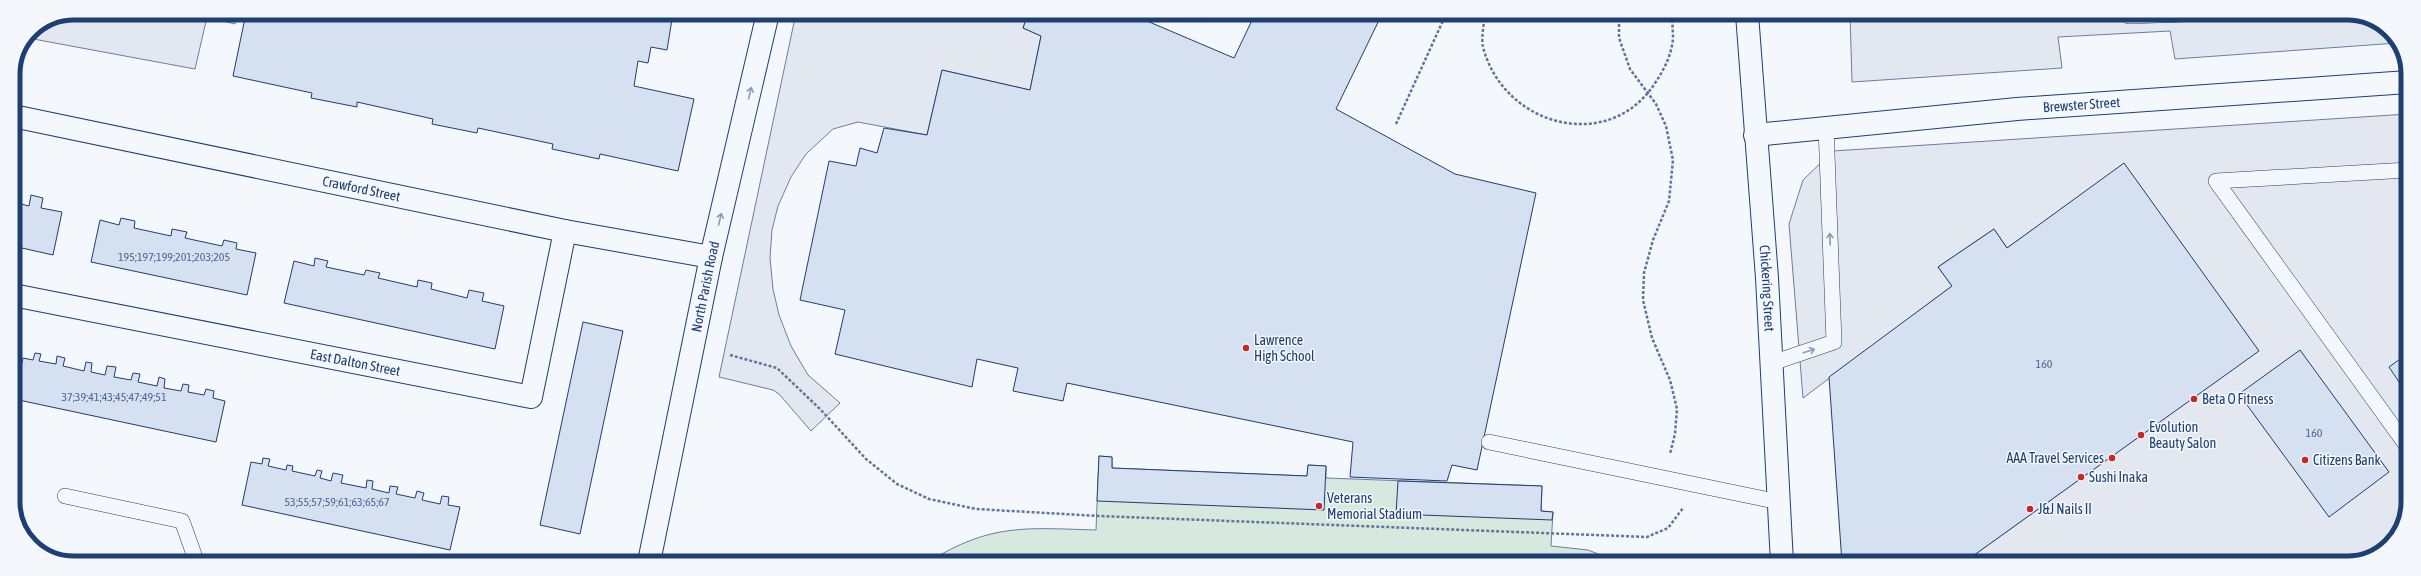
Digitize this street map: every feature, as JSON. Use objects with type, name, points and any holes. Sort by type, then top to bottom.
[{"type":"street","name":"North Parish Road","points":[[650,556],[711,258],[766,20]]},
{"type":"street","name":"Chickering Street","points":[[1747,20],[1772,363],[1782,556]]},
{"type":"street","name":"Brewster Street","points":[[1756,135],[2017,109],[2401,82]]},
{"type":"street","name":"Crawford Street","points":[[20,117],[565,231],[711,258]]},
{"type":"street","name":"East Dalton Street","points":[[20,296],[531,397],[565,231]]},
{"type":"lane","points":[[1772,363],[1834,342],[1826,127]]},
{"type":"lane","points":[[2401,170],[2216,181],[2401,438]]},
{"type":"lane","points":[[1489,442],[1779,502]]},
{"type":"lane","points":[[65,496],[182,521],[195,556]]},
{"type":"path","points":[[1396,124],[1443,20]]},
{"type":"path","points":[[1485,20],[1483,46],[1497,80],[1518,103],[1550,121],[1588,125],[1622,116],[1649,94],[1667,60],[1673,39],[1672,20]]},
{"type":"path","points":[[1619,20],[1619,38],[1630,69],[1656,104],[1666,126],[1673,160],[1669,201],[1653,240],[1644,280],[1643,300],[1652,338],[1670,380],[1676,409],[1675,434],[1664,478]]},
{"type":"path","points":[[730,355],[777,368],[823,413],[866,459],[897,484],[929,499],[976,508],[1099,516],[1647,537],[1668,528],[1683,508],[1694,484]]},
{"type":"shaded area","points":[[206,20],[195,69],[33,39],[44,29],[63,21]]},
{"type":"shaded area","points":[[219,20],[236,20],[235,24]]},
{"type":"shaded area","points":[[795,20],[1026,20],[1023,28],[1041,36],[1030,90],[942,70],[927,135],[858,122],[833,129],[806,154],[791,177],[778,206],[772,230],[770,258],[773,289],[779,315],[791,346],[808,375],[840,403],[811,431],[779,394],[773,390],[719,377]]},
{"type":"shaded area","points":[[1850,20],[2347,20],[2358,21],[2374,27],[2388,38],[2392,43],[2175,59],[2170,31],[2058,37],[2062,68],[1852,82]]},
{"type":"shaded area","points":[[2401,114],[2401,502],[2397,523],[2392,532],[2380,545],[2374,549],[2354,556],[1973,556],[2258,351],[2124,164],[2007,248],[1994,229],[1938,267],[1952,286],[1803,398],[1789,224],[1803,180],[1833,151]]},
{"type":"shaded area","name":"Veterans Memorial Stadium","points":[[1099,456],[1112,457],[1112,468],[1307,476],[1308,465],[1326,466],[1326,478],[1542,486],[1541,511],[1553,512],[1551,546],[1588,550],[1604,556],[938,556],[971,540],[990,534],[1028,529],[1096,530]]},
{"type":"building","points":[[245,20],[672,20],[667,50],[651,47],[648,63],[638,61],[634,86],[694,99],[678,171],[600,154],[599,159],[552,149],[553,144],[478,128],[477,133],[432,124],[433,119],[357,102],[357,107],[311,98],[312,93],[233,76]]},
{"type":"building","name":"Lawrence High School","points":[[1026,20],[1147,20],[1234,58],[1252,20],[1379,20],[1336,109],[1455,174],[1536,193],[1477,470],[1452,465],[1447,481],[1350,477],[1353,442],[1067,383],[1063,401],[1013,391],[1018,368],[977,359],[972,387],[835,354],[845,310],[800,300],[829,161],[856,166],[860,148],[877,153],[884,128],[927,135],[942,70],[1030,90],[1041,36],[1023,28]]},
{"type":"building","points":[[2124,163],[2259,351],[1973,556],[1842,556],[1829,377],[1952,286],[1938,267],[1994,229],[2007,248]]},
{"type":"building","points":[[31,195],[43,198],[41,208],[62,212],[53,255],[20,248],[20,204],[29,206]]},
{"type":"building","points":[[121,218],[135,221],[134,228],[171,236],[172,229],[187,232],[185,238],[222,246],[224,240],[237,243],[236,249],[256,253],[247,295],[91,262],[100,220],[119,225]]},
{"type":"building","points":[[315,258],[328,261],[326,267],[364,275],[366,270],[380,273],[378,278],[417,287],[418,280],[432,283],[431,289],[467,298],[469,290],[484,293],[482,301],[504,306],[495,349],[284,303],[294,261],[314,266]]},
{"type":"building","points":[[583,322],[623,331],[580,534],[540,525]]},
{"type":"building","points":[[2300,350],[2389,472],[2329,517],[2239,394]]},
{"type":"building","points":[[35,353],[41,354],[39,361],[56,364],[57,356],[65,358],[63,366],[84,371],[86,362],[92,363],[91,372],[105,375],[107,366],[116,367],[114,377],[131,380],[133,373],[140,374],[138,382],[157,386],[159,377],[165,379],[164,388],[181,391],[183,384],[189,385],[188,392],[204,395],[206,389],[214,391],[213,398],[225,401],[216,442],[20,400],[20,372],[23,358],[33,360]]},
{"type":"building","points":[[2401,358],[2401,385],[2389,367]]},
{"type":"building","points":[[1099,456],[1112,457],[1112,468],[1307,476],[1308,465],[1326,466],[1324,510],[1097,501]]},
{"type":"building","points":[[263,458],[270,459],[268,466],[286,470],[287,465],[293,466],[292,471],[315,476],[317,470],[322,471],[320,478],[331,481],[333,473],[343,475],[341,483],[366,488],[367,480],[373,481],[372,489],[389,493],[390,486],[398,487],[396,494],[415,498],[417,491],[424,493],[422,500],[440,504],[442,496],[449,497],[448,505],[460,507],[450,550],[242,505],[251,462],[262,464]]},
{"type":"building","points":[[1398,481],[1542,486],[1541,511],[1553,512],[1552,520],[1396,514]]},
{"type":"place","name":"Lawrence High School","points":[[1246,348]]},
{"type":"place","name":"Beta O Fitness","points":[[2194,399]]},
{"type":"place","name":"Evolution Beauty Salon","points":[[2141,435]]},
{"type":"place","name":"AAA Travel Services","points":[[2112,458]]},
{"type":"place","name":"Citizens Bank","points":[[2305,460]]},
{"type":"place","name":"Sushi Inaka","points":[[2081,477]]},
{"type":"place","name":"Veterans Memorial Stadium","points":[[1319,506]]},
{"type":"place","name":"J&J Nails II","points":[[2030,509]]}]
